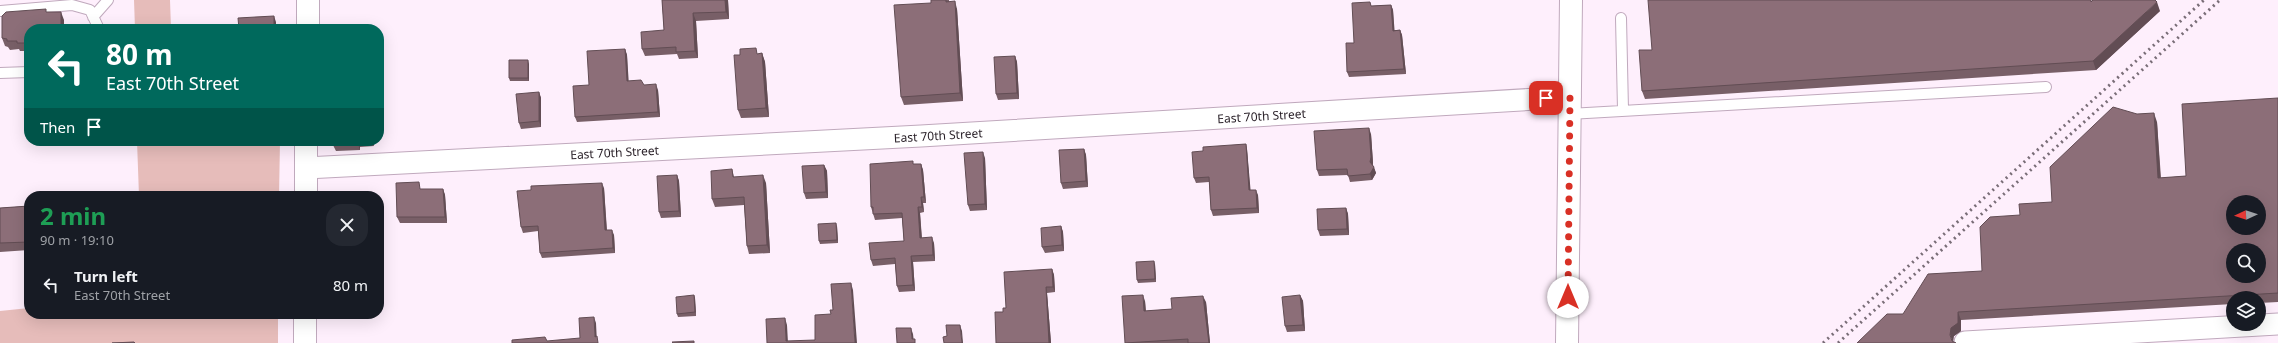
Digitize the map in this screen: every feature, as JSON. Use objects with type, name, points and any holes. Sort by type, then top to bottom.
[{"type":"street","points":[[308,0],[308,24]]},
{"type":"street","points":[[1567,343],[1571,0]]},
{"type":"street","name":"East 70th Street","points":[[306,168],[921,136],[1569,105]]},
{"type":"street","points":[[306,146],[306,191]]},
{"type":"street","points":[[305,343],[306,319]]},
{"type":"street","points":[[1965,342],[2278,324]]},
{"type":"lane","points":[[93,17],[108,0]]},
{"type":"lane","points":[[0,11],[72,5],[90,10],[96,24]]},
{"type":"lane","points":[[1620,18],[1623,110]]},
{"type":"lane","points":[[0,73],[24,72]]},
{"type":"lane","points":[[1569,105],[1623,110],[2046,87]]},
{"type":"shaded area","points":[[134,0],[170,0],[171,24],[135,24]]},
{"type":"shaded area","points":[[137,146],[280,146],[279,191],[139,191]]},
{"type":"shaded area","points":[[24,309],[24,319],[278,319],[278,343],[0,343],[0,311]]},
{"type":"building","points":[[662,0],[725,0],[726,12],[693,13],[695,51],[676,52],[676,47],[642,49],[641,32],[664,30]]},
{"type":"building","points":[[931,0],[946,0],[946,2],[955,1],[960,93],[901,97],[894,5],[931,3]]},
{"type":"building","points":[[1648,0],[2091,0],[2091,2],[2093,0],[2155,0],[2157,2],[2093,61],[1642,91],[1639,50],[1652,50]]},
{"type":"building","points":[[1370,2],[1371,6],[1391,5],[1393,31],[1400,30],[1404,69],[1347,72],[1346,43],[1354,43],[1352,3]]},
{"type":"building","points":[[46,9],[46,12],[61,12],[61,24],[24,24],[24,43],[7,41],[7,39],[2,38],[2,16],[6,12]]},
{"type":"building","points":[[274,16],[274,24],[239,24],[238,18]]},
{"type":"building","points":[[756,48],[757,54],[762,53],[766,108],[738,110],[734,55],[740,55],[740,49]]},
{"type":"building","points":[[625,49],[627,81],[641,80],[644,85],[656,84],[658,112],[575,117],[573,86],[589,85],[587,51]]},
{"type":"building","points":[[1015,56],[1017,93],[996,94],[994,57]]},
{"type":"building","points":[[509,60],[528,60],[528,78],[509,78]]},
{"type":"building","points":[[539,92],[539,121],[519,123],[516,94]]},
{"type":"building","points":[[2278,98],[2278,293],[2266,294],[2266,291],[2226,291],[2226,296],[1958,312],[1958,323],[1951,328],[1950,335],[1952,341],[1956,343],[1857,343],[1887,314],[1903,314],[1928,274],[1982,271],[1980,227],[1990,217],[2020,215],[2019,204],[2052,202],[2050,167],[2113,107],[2137,114],[2154,113],[2158,178],[2186,176],[2182,104]]},
{"type":"building","points":[[1369,128],[1370,162],[1374,167],[1370,174],[1348,176],[1347,169],[1317,170],[1314,131]]},
{"type":"building","points":[[1246,144],[1249,190],[1256,190],[1257,208],[1211,210],[1209,177],[1194,178],[1192,152],[1203,151],[1203,147]]},
{"type":"building","points":[[1084,149],[1086,181],[1061,183],[1059,150]]},
{"type":"building","points":[[983,152],[985,204],[968,205],[964,153]]},
{"type":"building","points":[[913,161],[913,164],[921,164],[924,197],[921,197],[922,207],[918,207],[920,238],[932,237],[933,255],[911,256],[913,285],[897,286],[895,258],[871,260],[869,243],[904,241],[902,213],[873,214],[873,207],[871,207],[870,164]]},
{"type":"building","points":[[824,165],[826,192],[804,193],[802,166]]},
{"type":"building","points":[[732,169],[733,177],[763,175],[767,245],[747,246],[744,197],[712,199],[711,171]]},
{"type":"building","points":[[677,175],[679,211],[659,212],[657,176]]},
{"type":"building","points":[[419,182],[420,189],[443,189],[445,217],[397,217],[396,183]]},
{"type":"building","points":[[602,183],[605,230],[612,230],[613,248],[540,253],[538,226],[521,227],[517,191],[531,190],[531,186]]},
{"type":"building","points":[[24,206],[24,242],[0,243],[0,208]]},
{"type":"building","points":[[1346,208],[1347,229],[1318,230],[1317,209]]},
{"type":"building","points":[[836,223],[837,240],[819,241],[818,224]]},
{"type":"building","points":[[1061,226],[1062,245],[1042,247],[1041,228]]},
{"type":"building","points":[[1154,261],[1155,279],[1137,280],[1136,262]]},
{"type":"building","points":[[1052,269],[1053,287],[1046,287],[1049,343],[996,343],[995,312],[1003,312],[1003,308],[1006,308],[1004,272]]},
{"type":"building","points":[[851,283],[855,343],[767,343],[766,319],[785,318],[786,341],[815,340],[815,315],[831,314],[830,310],[833,310],[831,284]]},
{"type":"building","points":[[694,295],[695,312],[677,314],[676,297]]},
{"type":"building","points":[[1143,295],[1144,311],[1172,309],[1171,298],[1203,296],[1209,343],[1188,343],[1188,339],[1125,343],[1122,296]]},
{"type":"building","points":[[1300,295],[1303,325],[1285,326],[1282,297]]},
{"type":"building","points":[[594,317],[595,337],[597,336],[598,343],[512,343],[512,340],[545,337],[547,341],[580,338],[579,318]]},
{"type":"building","points":[[946,325],[960,325],[962,343],[944,343],[943,337],[947,336]]},
{"type":"building","points":[[896,328],[911,328],[912,339],[915,339],[915,343],[897,343]]},
{"type":"building","points":[[694,341],[694,343],[672,342]]},
{"type":"building","points":[[134,342],[135,343],[112,343]]},
{"type":"railway","points":[[1823,343],[2204,0]]},
{"type":"railway","points":[[1838,343],[2220,0]]},
{"type":"route","points":[[1546,98],[1570,97],[1568,297]]}]
